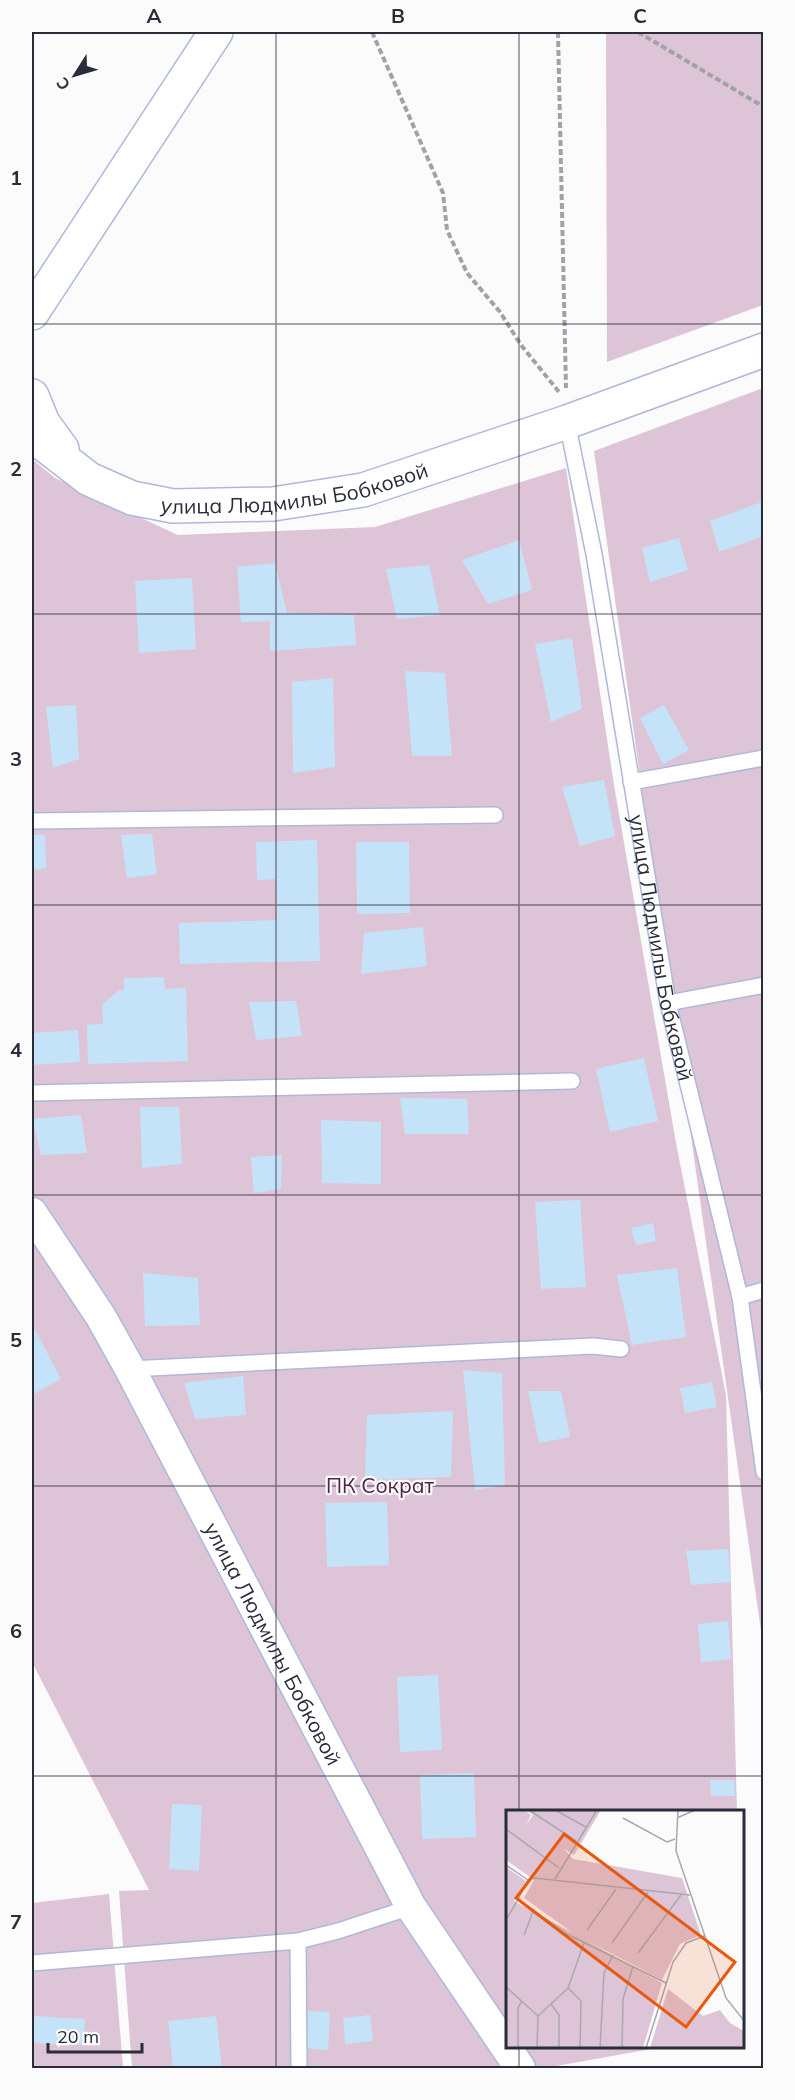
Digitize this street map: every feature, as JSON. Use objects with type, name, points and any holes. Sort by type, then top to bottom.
[{"type":"main road","points":[[34,315],[216,32]]},
{"type":"main road","name":"улица Людмилы Бобковой","points":[[32,435],[89,479],[132,498],[174,506],[273,504],[363,490],[567,412],[764,350]]},
{"type":"main road","points":[[32,396],[43,423],[57,443],[89,479]]},
{"type":"main road","points":[[32,463],[89,479]]},
{"type":"street","name":"улица Людмилы Бобковой","points":[[32,1213],[101,1317],[130,1369],[411,1907],[506,2047]]},
{"type":"street","name":"улица Людмилы Бобковой","points":[[507,2049],[520,2068]]},
{"type":"lane","name":"улица Людмилы Бобковой","points":[[567,412],[594,554],[668,1003],[740,1297],[764,1472]]},
{"type":"lane","points":[[632,782],[764,758]]},
{"type":"lane","points":[[32,821],[495,814]]},
{"type":"lane","points":[[668,1003],[764,985]]},
{"type":"lane","points":[[32,1093],[572,1082]]},
{"type":"lane","points":[[740,1297],[764,1290]]},
{"type":"lane","points":[[130,1369],[593,1346],[621,1349]]},
{"type":"lane","points":[[32,1963],[297,1941],[338,1931],[411,1907]]},
{"type":"lane","points":[[297,1941],[299,2068]]},
{"type":"path","points":[[372,32],[443,193],[447,230],[466,273],[500,312],[567,412]]},
{"type":"path","points":[[558,32],[567,412]]},
{"type":"path","points":[[638,32],[764,107]]},
{"type":"green space","points":[[606,32],[764,32],[763,305],[607,362]]},
{"type":"green space","points":[[763,388],[763,1645],[594,451]]},
{"type":"green space","name":"ПК Сократ","points":[[32,459],[55,478],[178,535],[375,527],[566,468],[614,785],[676,1143],[726,1395],[737,1810],[506,1810],[506,2049],[651,2049],[545,2068],[132,2068],[119,1891],[149,1890],[32,1662]]},
{"type":"green space","points":[[109,1894],[123,2068],[32,2068],[32,1903]]},
{"type":"building","points":[[764,501],[764,536],[719,552],[710,521]]},
{"type":"building","points":[[679,538],[688,570],[650,582],[642,548]]},
{"type":"building","points":[[519,540],[532,590],[488,604],[462,560]]},
{"type":"building","points":[[275,563],[287,613],[354,615],[356,645],[270,651],[270,621],[241,622],[237,567]]},
{"type":"building","points":[[429,565],[440,615],[397,619],[386,569]]},
{"type":"building","points":[[192,578],[196,649],[139,653],[135,581]]},
{"type":"building","points":[[572,638],[582,709],[551,722],[535,644]]},
{"type":"building","points":[[405,671],[445,673],[452,756],[412,756]]},
{"type":"building","points":[[333,678],[335,767],[293,773],[292,682]]},
{"type":"building","points":[[76,705],[79,759],[53,768],[46,707]]},
{"type":"building","points":[[664,705],[689,750],[663,764],[640,718]]},
{"type":"building","points":[[604,780],[615,836],[580,846],[562,787]]},
{"type":"building","points":[[152,834],[157,874],[127,878],[121,835]]},
{"type":"building","points":[[32,835],[45,835],[46,868],[32,870]]},
{"type":"building","points":[[317,840],[320,961],[180,964],[179,923],[277,920],[276,879],[257,880],[256,842]]},
{"type":"building","points":[[356,842],[409,842],[410,913],[357,914]]},
{"type":"building","points":[[423,927],[427,966],[361,974],[364,933]]},
{"type":"building","points":[[164,977],[165,989],[186,988],[188,1061],[88,1064],[87,1025],[103,1024],[102,1005],[119,990],[124,990],[124,978]]},
{"type":"building","points":[[296,1001],[302,1036],[256,1040],[249,1002]]},
{"type":"building","points":[[78,1030],[80,1062],[32,1065],[32,1033]]},
{"type":"building","points":[[644,1058],[658,1121],[610,1132],[596,1069]]},
{"type":"building","points":[[400,1098],[467,1099],[469,1134],[405,1134]]},
{"type":"building","points":[[140,1107],[179,1107],[182,1164],[142,1168]]},
{"type":"building","points":[[81,1115],[87,1153],[41,1155],[32,1119]]},
{"type":"building","points":[[321,1120],[381,1122],[381,1184],[322,1183]]},
{"type":"building","points":[[282,1155],[281,1189],[254,1193],[251,1157]]},
{"type":"building","points":[[580,1200],[586,1287],[541,1289],[535,1202]]},
{"type":"building","points":[[653,1223],[656,1241],[636,1245],[631,1228]]},
{"type":"building","points":[[677,1268],[686,1337],[632,1345],[617,1275]]},
{"type":"building","points":[[143,1273],[198,1278],[200,1325],[145,1326]]},
{"type":"building","points":[[32,1324],[61,1379],[32,1395]]},
{"type":"building","points":[[463,1370],[502,1373],[505,1485],[475,1490]]},
{"type":"building","points":[[243,1376],[246,1415],[195,1419],[184,1383]]},
{"type":"building","points":[[712,1382],[717,1407],[685,1413],[680,1388]]},
{"type":"building","points":[[528,1391],[561,1391],[570,1437],[539,1443]]},
{"type":"building","points":[[453,1411],[451,1477],[365,1480],[367,1415]]},
{"type":"building","points":[[387,1502],[389,1565],[327,1567],[325,1503]]},
{"type":"building","points":[[728,1549],[731,1582],[691,1585],[686,1551]]},
{"type":"building","points":[[728,1621],[731,1659],[701,1662],[698,1624]]},
{"type":"building","points":[[438,1675],[442,1750],[400,1752],[397,1677]]},
{"type":"building","points":[[474,1773],[476,1837],[422,1839],[420,1775]]},
{"type":"building","points":[[710,1780],[734,1780],[735,1796],[711,1796]]},
{"type":"building","points":[[172,1804],[202,1805],[199,1871],[169,1869]]},
{"type":"building","points":[[305,2011],[330,2012],[328,2050],[303,2048]]},
{"type":"building","points":[[370,2015],[373,2041],[345,2044],[343,2018]]},
{"type":"building","points":[[32,2016],[85,2019],[83,2045],[32,2043]]},
{"type":"building","points":[[216,2016],[222,2068],[173,2068],[168,2021]]}]
